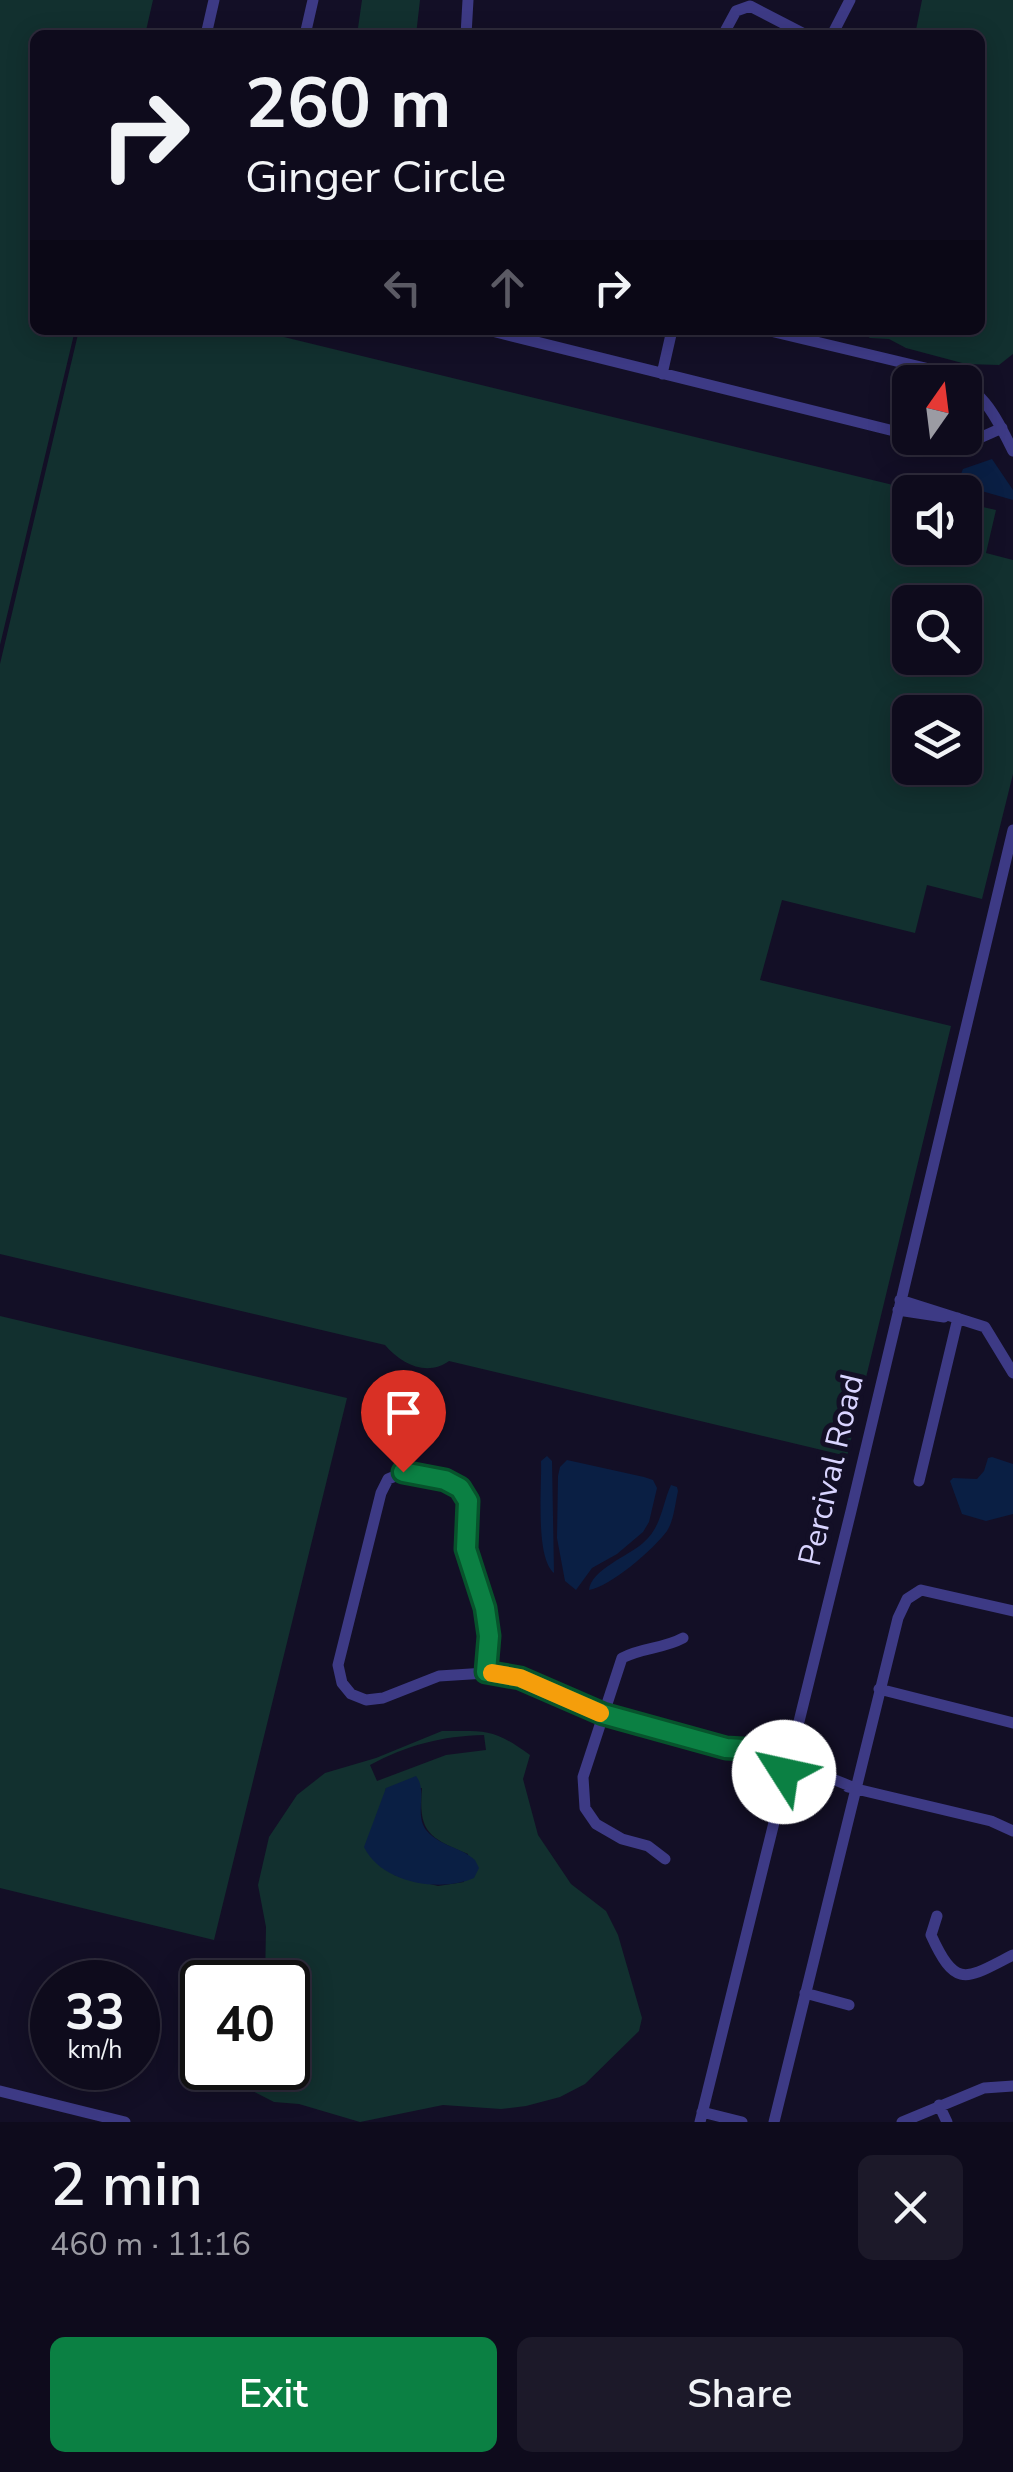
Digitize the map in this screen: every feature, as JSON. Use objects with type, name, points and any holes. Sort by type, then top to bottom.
[{"type":"street","points":[[207,30],[214,0]]},
{"type":"street","points":[[306,30],[313,0]]},
{"type":"street","points":[[466,30],[468,0]]},
{"type":"street","points":[[835,30],[850,0]]},
{"type":"street","points":[[726,30],[736,10],[750,6],[796,30]]},
{"type":"street","points":[[508,335],[892,430]]},
{"type":"street","points":[[662,374],[671,335]]},
{"type":"street","points":[[787,335],[942,372],[967,382],[982,397],[1013,451]]},
{"type":"street","points":[[982,437],[1002,428]]},
{"type":"street","name":"Percival Road","points":[[702,2119],[1013,830]]},
{"type":"street","points":[[899,1305],[985,1327],[1013,1374]]},
{"type":"street","points":[[920,1481],[958,1318]]},
{"type":"street","points":[[486,1672],[489,1636],[485,1608],[466,1549],[468,1501],[460,1488],[445,1480],[403,1472],[388,1479],[381,1493],[338,1665],[342,1683],[351,1694],[366,1700],[383,1698],[439,1676],[486,1672],[520,1678],[603,1714],[726,1748],[760,1750],[786,1767],[991,1821],[1013,1831]]},
{"type":"street","points":[[774,2122],[898,1618],[907,1599],[921,1590],[1013,1611]]},
{"type":"street","points":[[665,1859],[648,1846],[622,1839],[596,1824],[585,1808],[582,1777],[622,1658],[640,1648],[665,1647],[683,1638]]},
{"type":"street","points":[[879,1689],[1013,1723]]},
{"type":"street","points":[[937,1916],[931,1936],[944,1964],[962,1976],[975,1975],[1013,1955]]},
{"type":"street","points":[[805,1994],[849,2005]]},
{"type":"street","points":[[902,2122],[984,2088],[1013,2086]]},
{"type":"street","points":[[0,2091],[125,2122]]},
{"type":"street","points":[[938,2106],[947,2122]]},
{"type":"street","points":[[702,2119],[742,2122]]},
{"type":"green space","points":[[0,0],[153,0],[146,30],[30,30],[30,335],[74,335],[0,645]]},
{"type":"green space","points":[[362,0],[420,0],[417,30],[358,30]]},
{"type":"green space","points":[[922,0],[1013,0],[1013,354],[999,365],[966,364],[865,335],[985,335],[985,30],[916,30]]},
{"type":"green space","points":[[78,335],[276,335],[892,485],[892,565],[982,565],[982,507],[996,510],[986,553],[1013,560],[1013,774],[982,899],[927,885],[915,933],[782,900],[760,980],[951,1026],[847,1456],[449,1361],[423,1368],[399,1358],[385,1345],[0,1254],[0,664]]},
{"type":"green space","points":[[0,1316],[347,1398],[214,1940],[0,1888]]},
{"type":"green space","points":[[442,1731],[489,1733],[530,1755],[523,1779],[538,1835],[571,1884],[606,1911],[618,1935],[642,2018],[639,2031],[585,2084],[560,2097],[526,2106],[501,2109],[443,2105],[360,2122],[299,2104],[274,2102],[251,2090],[310,2090],[310,1960],[265,1960],[266,1927],[258,1885],[269,1837],[297,1795],[325,1773],[376,1758]],"holes":[[[484,1735],[486,1750],[446,1755],[377,1781],[370,1765],[398,1752],[454,1737]],[[386,1788],[422,1788],[422,1815],[429,1832],[468,1854],[464,1882],[438,1886],[394,1875]]]},
{"type":"water","points":[[992,459],[1013,490],[1013,500],[982,491],[982,475],[961,475],[963,469]]},
{"type":"water","points":[[547,1456],[552,1461],[554,1573],[544,1552],[541,1521],[541,1461]]},
{"type":"water","points":[[992,1457],[1013,1464],[1013,1514],[986,1521],[962,1514],[950,1481],[977,1479]]},
{"type":"water","points":[[567,1460],[644,1477],[653,1480],[657,1488],[643,1532],[592,1568],[576,1590],[565,1581],[557,1538],[558,1476]]},
{"type":"water","points":[[671,1485],[678,1491],[667,1531],[631,1566],[589,1590],[596,1576],[649,1537]]},
{"type":"water","points":[[416,1776],[426,1830],[475,1860],[479,1868],[474,1878],[445,1885],[413,1882],[384,1869],[364,1847],[386,1788]]},
{"type":"slow traffic","points":[[492,1673],[549,1688],[600,1713]]},
{"type":"route","points":[[403,1472],[445,1480],[460,1488],[468,1501],[466,1549],[485,1608],[489,1636],[486,1672],[549,1688],[603,1714],[726,1748],[760,1750],[787,1761],[784,1772]]}]
